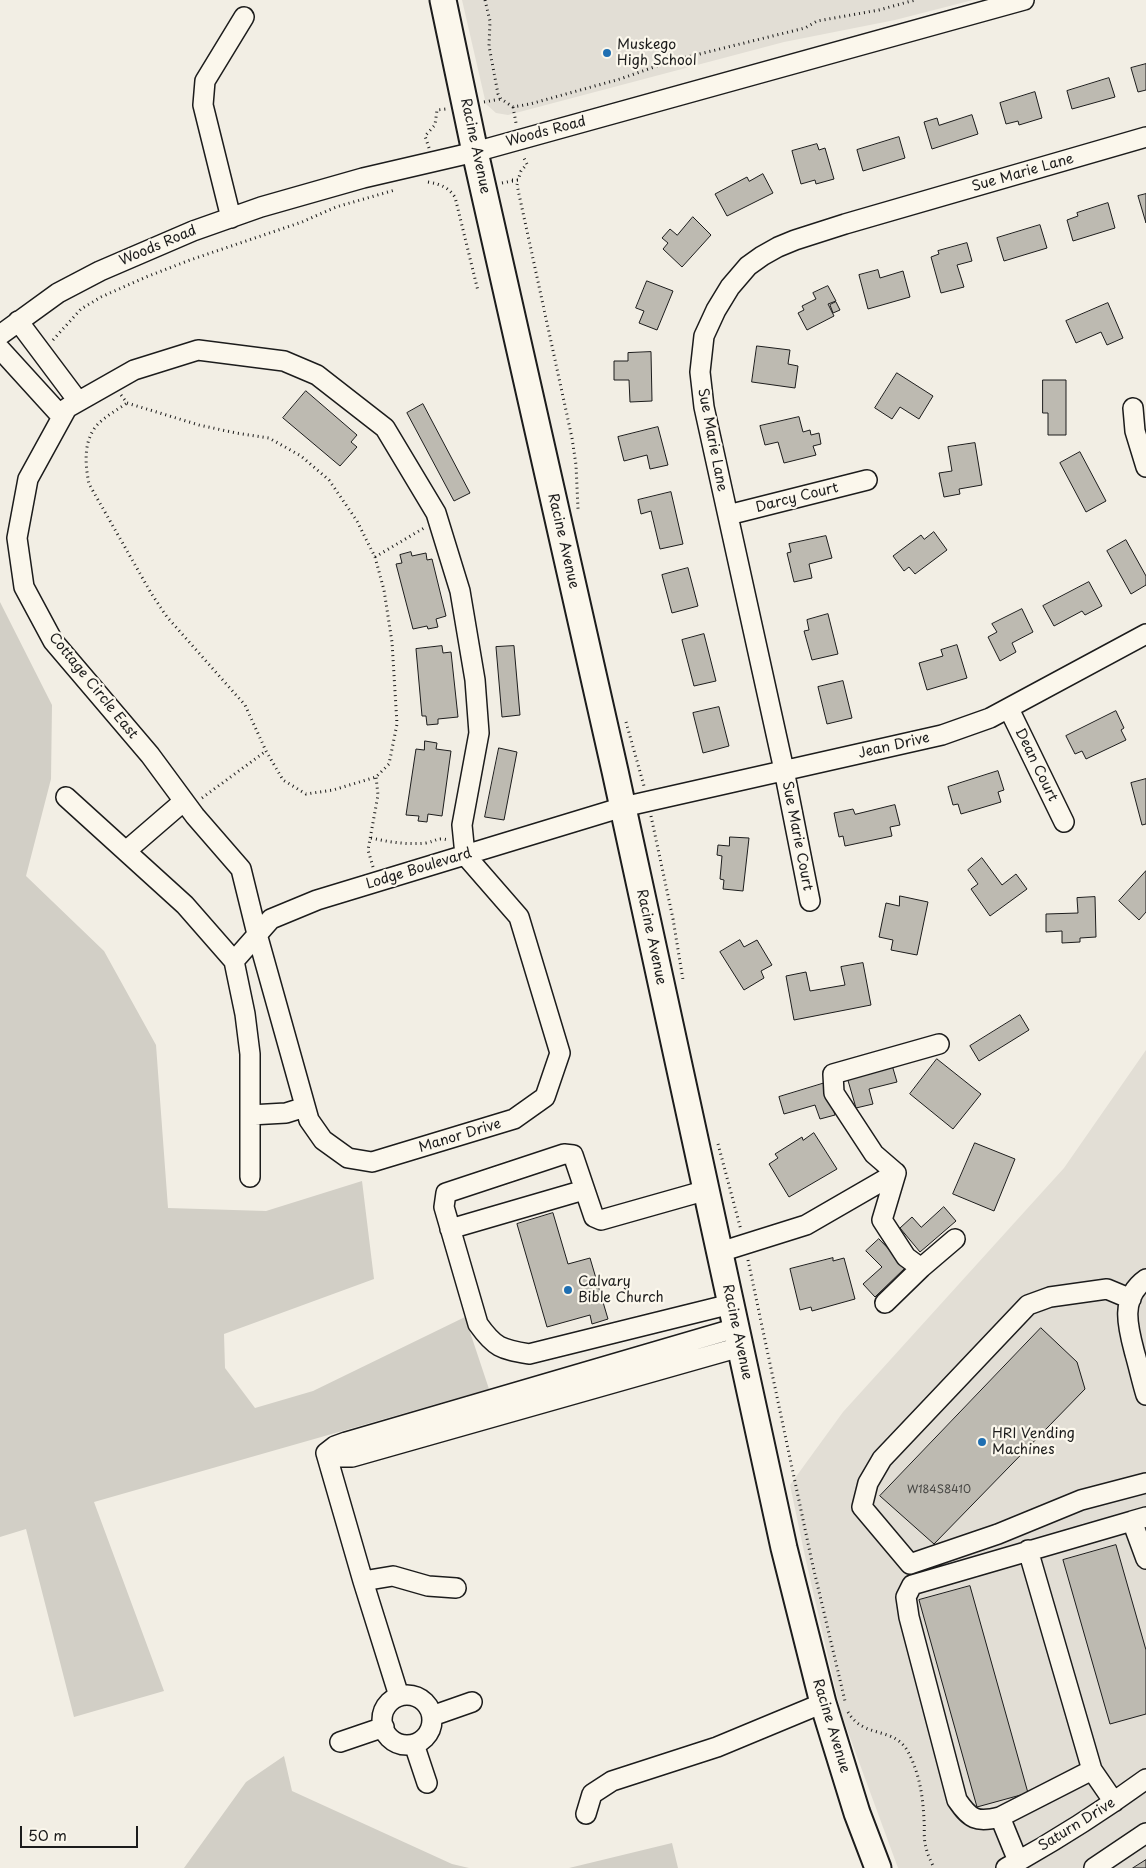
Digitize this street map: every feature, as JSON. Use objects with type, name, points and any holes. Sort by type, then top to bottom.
[{"type":"main road","name":"Racine Avenue","points":[[443,0],[475,152],[623,807],[784,1548],[834,1702],[858,1813],[878,1868]]},
{"type":"street","name":"Woods Road","points":[[0,334],[58,293],[100,271],[193,231],[231,218],[363,178],[475,152],[1024,0]]},
{"type":"street","points":[[231,218],[203,105],[205,81],[244,17]]},
{"type":"street","name":"Sue Marie Lane","points":[[784,770],[728,515],[712,452],[704,407],[700,372],[704,336],[716,310],[730,286],[748,266],[778,247],[795,240],[1146,137]]},
{"type":"street","points":[[18,321],[69,409]]},
{"type":"street","points":[[0,349],[69,409]]},
{"type":"street","points":[[69,409],[134,370],[198,350],[284,360],[317,375],[385,428],[436,513],[460,591],[475,680],[479,733],[462,825],[460,857]]},
{"type":"street","points":[[1133,408],[1136,432],[1146,467]]},
{"type":"street","name":"Cottage Circle East","points":[[69,409],[28,479],[17,538],[24,587],[53,641],[150,755],[186,804],[241,869],[257,934]]},
{"type":"street","name":"Darcy Court","points":[[728,515],[867,480]]},
{"type":"street","name":"Jean Drive","points":[[623,807],[942,735],[990,718],[1146,634]]},
{"type":"street","name":"Dean Court","points":[[1009,708],[1064,822]]},
{"type":"street","name":"Sue Marie Court","points":[[784,770],[810,901]]},
{"type":"street","points":[[66,797],[185,905],[234,961],[245,1014],[250,1054],[250,1177]]},
{"type":"street","points":[[126,851],[186,804]]},
{"type":"street","name":"Lodge Boulevard","points":[[234,961],[271,919],[317,900],[623,807]]},
{"type":"street","name":"Manor Drive","points":[[257,934],[309,1120],[323,1140],[348,1158],[372,1162],[514,1119],[545,1097],[560,1053],[519,917],[460,857]]},
{"type":"street","points":[[896,1173],[874,1154],[834,1093],[833,1074],[939,1044]]},
{"type":"street","points":[[250,1115],[286,1113],[305,1107]]},
{"type":"street","points":[[707,1190],[602,1220],[594,1217],[573,1155],[564,1154],[446,1193],[444,1207],[478,1324],[489,1339],[504,1349],[529,1354],[731,1304]]},
{"type":"street","points":[[720,1252],[806,1225],[896,1173]]},
{"type":"street","points":[[896,1173],[882,1220],[906,1257],[921,1268]]},
{"type":"street","points":[[450,1229],[584,1190]]},
{"type":"street","points":[[885,1303],[921,1268],[955,1239]]},
{"type":"street","points":[[1146,1279],[1135,1290],[1131,1298],[1128,1305],[1127,1322],[1146,1395]]},
{"type":"street","points":[[1131,1298],[1108,1289],[1050,1298],[1028,1305],[882,1459],[868,1483],[862,1507],[910,1564],[998,1534],[1080,1500],[1146,1483]]},
{"type":"street","points":[[399,1696],[326,1453],[335,1446],[346,1442],[738,1338]]},
{"type":"street","points":[[1092,1770],[1000,1817],[984,1821],[968,1816],[957,1800],[908,1617],[906,1597],[912,1585],[1139,1519],[1146,1559]]},
{"type":"street","points":[[1028,1550],[1092,1770],[1114,1802]]},
{"type":"street","points":[[363,1581],[393,1576],[428,1586],[456,1588]]},
{"type":"street","points":[[407,1695],[422,1700],[428,1705],[432,1716],[428,1735],[414,1744],[397,1743],[390,1738],[384,1728],[383,1715],[386,1707],[399,1696],[407,1695]]},
{"type":"street","points":[[432,1716],[472,1702]]},
{"type":"street","points":[[586,1814],[592,1794],[612,1781],[717,1747],[834,1702]]},
{"type":"street","points":[[340,1742],[384,1728]]},
{"type":"street","points":[[414,1744],[427,1783]]},
{"type":"street","name":"Saturn Drive","points":[[1012,1864],[1060,1838],[1146,1779]]},
{"type":"street","points":[[1000,1817],[1012,1864]]},
{"type":"street","points":[[1094,1868],[1146,1833]]},
{"type":"path","points":[[485,0],[490,21],[489,46],[491,63],[498,94],[501,99],[513,107],[530,104],[620,78],[671,61],[805,28],[817,21],[879,10],[915,0]]},
{"type":"path","points":[[494,101],[501,99]]},
{"type":"path","points":[[513,107],[514,112]]},
{"type":"path","points":[[427,142],[425,136],[435,125],[438,110],[443,110]]},
{"type":"path","points":[[524,159],[527,164],[521,171],[517,185],[572,438],[576,465],[578,511]]},
{"type":"path","points":[[512,180],[518,180]]},
{"type":"path","points":[[422,182],[440,182],[455,197],[478,291]]},
{"type":"path","points":[[51,342],[81,309],[101,297],[146,277],[302,222],[336,207],[403,188]]},
{"type":"path","points":[[455,197],[460,196]]},
{"type":"path","points":[[111,383],[126,403],[199,425],[269,438],[301,456],[329,480],[356,521],[375,557],[384,590],[392,642],[398,724],[389,764],[376,777],[333,790],[306,794],[283,780],[266,751],[245,705],[166,617],[89,484],[86,467],[88,441],[98,425],[126,403]]},
{"type":"path","points":[[375,557],[438,520]]},
{"type":"path","points":[[625,718],[643,781]]},
{"type":"path","points":[[186,804],[266,751]]},
{"type":"path","points":[[376,777],[378,795],[368,850],[377,882]]},
{"type":"path","points":[[654,829],[673,919],[683,982]]},
{"type":"path","points":[[371,838],[394,843],[427,843],[440,838],[450,841],[460,857]]},
{"type":"path","points":[[717,1140],[736,1205],[810,1553],[834,1702]]},
{"type":"path","points":[[847,1711],[853,1721],[865,1729],[894,1737],[906,1748],[917,1772],[923,1801],[925,1846],[934,1868]]},
{"type":"shaded area","name":"Muskego High School","points":[[462,0],[973,0],[895,20],[784,42],[508,115],[496,113],[486,104]]},
{"type":"shaded area","points":[[0,602],[52,705],[51,779],[26,876],[104,951],[156,1045],[168,1208],[266,1211],[362,1181],[374,1279],[224,1334],[225,1368],[255,1408],[313,1391],[465,1317],[489,1389],[94,1502],[164,1691],[74,1717],[26,1529],[0,1537]]},
{"type":"shaded area","points":[[1146,1050],[1146,1868],[898,1868],[841,1713],[790,1485],[843,1412],[1064,1168]]},
{"type":"shaded area","points":[[284,1756],[292,1791],[452,1864],[469,1868],[184,1868],[246,1782]]},
{"type":"shaded area","points":[[672,1843],[678,1868],[569,1868]]},
{"type":"building","points":[[1146,64],[1146,90],[1138,92],[1131,68]]},
{"type":"building","points":[[1109,78],[1115,97],[1072,109],[1067,91]]},
{"type":"building","points":[[1035,92],[1042,118],[1019,125],[1018,121],[1006,124],[1000,103]]},
{"type":"building","points":[[972,115],[978,134],[932,149],[924,122],[937,118],[939,125]]},
{"type":"building","points":[[899,137],[905,158],[863,171],[857,150]]},
{"type":"building","points":[[817,144],[819,150],[825,148],[834,179],[816,184],[815,180],[801,184],[792,151]]},
{"type":"building","points":[[763,174],[773,193],[727,216],[715,194],[747,177],[749,181]]},
{"type":"building","points":[[1146,194],[1146,223],[1138,196]]},
{"type":"building","points":[[1108,203],[1115,228],[1073,241],[1067,220],[1078,216],[1077,213]]},
{"type":"building","points":[[693,217],[711,235],[682,267],[663,249],[668,243],[662,238],[670,229],[677,235]]},
{"type":"building","points":[[1040,225],[1047,248],[1004,261],[997,238]]},
{"type":"building","points":[[967,243],[972,261],[957,265],[964,287],[941,293],[931,257],[939,254],[938,251]]},
{"type":"building","points":[[878,270],[880,278],[903,271],[910,297],[868,309],[859,275]]},
{"type":"building","points":[[647,281],[673,291],[657,330],[639,323],[644,311],[636,308]]},
{"type":"building","points":[[828,286],[836,301],[828,304],[834,316],[807,330],[798,313],[804,310],[802,306],[816,299],[813,293]]},
{"type":"building","points":[[836,302],[840,310],[833,313],[830,305]]},
{"type":"building","points":[[1108,303],[1123,338],[1107,345],[1101,332],[1076,343],[1066,321]]},
{"type":"building","points":[[757,346],[790,350],[788,364],[798,366],[795,388],[752,382]]},
{"type":"building","points":[[651,352],[652,401],[630,402],[629,380],[614,380],[614,361],[628,361],[628,353]]},
{"type":"building","points":[[897,373],[933,396],[919,419],[900,407],[892,419],[875,408]]},
{"type":"building","points":[[1043,380],[1066,380],[1066,435],[1048,435],[1048,413],[1043,413]]},
{"type":"building","points":[[306,391],[357,435],[351,442],[357,447],[340,466],[283,418]]},
{"type":"building","points":[[423,404],[470,493],[454,501],[407,413]]},
{"type":"building","points":[[799,417],[803,432],[810,430],[811,435],[819,433],[821,444],[813,446],[816,455],[784,463],[778,442],[765,445],[760,426]]},
{"type":"building","points":[[658,427],[668,465],[650,469],[647,455],[624,461],[618,437]]},
{"type":"building","points":[[975,443],[982,485],[959,489],[960,494],[944,497],[939,473],[952,471],[948,447]]},
{"type":"building","points":[[1080,452],[1106,501],[1086,512],[1060,463]]},
{"type":"building","points":[[671,492],[683,544],[660,549],[651,511],[641,514],[638,500]]},
{"type":"building","points":[[934,532],[947,550],[915,574],[909,567],[904,571],[893,556],[921,535],[924,539]]},
{"type":"building","points":[[826,536],[832,558],[809,564],[812,578],[794,582],[787,553],[791,552],[789,544]]},
{"type":"building","points":[[1126,540],[1146,576],[1146,585],[1131,594],[1107,551]]},
{"type":"building","points":[[411,552],[412,556],[426,553],[427,560],[432,559],[446,616],[436,619],[438,627],[428,629],[427,626],[413,629],[396,564],[402,563],[400,555]]},
{"type":"building","points":[[688,568],[698,606],[672,613],[662,575]]},
{"type":"building","points":[[1089,582],[1102,606],[1085,615],[1082,611],[1054,626],[1043,606]]},
{"type":"building","points":[[1022,609],[1033,632],[1012,643],[1016,652],[1000,661],[988,637],[997,632],[992,624]]},
{"type":"building","points":[[828,614],[838,654],[812,660],[804,631],[809,630],[807,620]]},
{"type":"building","points":[[704,634],[716,681],[694,686],[682,640]]},
{"type":"building","points":[[957,645],[967,678],[927,690],[919,663],[943,656],[941,650]]},
{"type":"building","points":[[442,646],[443,653],[451,652],[458,717],[438,719],[438,724],[427,725],[426,716],[422,716],[416,649]]},
{"type":"building","points":[[514,646],[520,715],[502,717],[496,647]]},
{"type":"building","points":[[843,681],[852,718],[827,724],[818,687]]},
{"type":"building","points":[[719,707],[729,746],[703,753],[693,713]]},
{"type":"building","points":[[1116,711],[1124,728],[1121,730],[1126,740],[1086,759],[1082,751],[1075,754],[1066,736]]},
{"type":"building","points":[[425,741],[437,743],[436,749],[451,751],[442,816],[428,814],[427,822],[418,821],[419,816],[406,815],[416,749],[424,750]]},
{"type":"building","points":[[499,748],[517,752],[504,820],[485,817]]},
{"type":"building","points":[[998,771],[1004,790],[998,792],[1001,802],[961,814],[958,804],[953,805],[948,787]]},
{"type":"building","points":[[1146,779],[1146,824],[1142,825],[1131,783]]},
{"type":"building","points":[[895,805],[900,825],[890,827],[892,836],[845,846],[843,836],[839,837],[834,813],[853,809],[855,814]]},
{"type":"building","points":[[730,837],[749,838],[743,891],[723,889],[724,880],[720,879],[722,856],[717,855],[718,845],[729,846]]},
{"type":"building","points":[[982,858],[1002,885],[1016,874],[1027,889],[990,916],[971,889],[978,884],[968,870]]},
{"type":"building","points":[[1146,871],[1146,912],[1139,920],[1119,901]]},
{"type":"building","points":[[900,896],[928,902],[917,955],[891,950],[893,940],[879,937],[886,903],[899,906]]},
{"type":"building","points":[[1095,897],[1096,937],[1080,938],[1080,942],[1062,943],[1062,931],[1046,932],[1046,914],[1078,913],[1077,898]]},
{"type":"building","points":[[740,940],[744,947],[757,940],[772,965],[761,971],[764,978],[744,990],[720,952]]},
{"type":"building","points":[[863,963],[871,1005],[794,1020],[786,976],[806,972],[810,991],[845,985],[841,967]]},
{"type":"building","points":[[1020,1015],[1029,1030],[979,1061],[970,1046]]},
{"type":"building","points":[[937,1059],[981,1094],[953,1129],[910,1094]]},
{"type":"building","points":[[892,1065],[897,1082],[869,1089],[873,1104],[856,1108],[847,1077]]},
{"type":"building","points":[[825,1083],[835,1115],[820,1119],[815,1105],[784,1114],[779,1097]]},
{"type":"building","points":[[814,1133],[837,1169],[789,1197],[769,1164],[778,1158],[775,1154],[802,1137],[803,1140]]},
{"type":"building","points":[[975,1143],[1015,1159],[994,1211],[953,1194]]},
{"type":"building","points":[[944,1207],[956,1221],[920,1252],[900,1228],[912,1217],[921,1227]]},
{"type":"building","name":"Calvary Bible Church","points":[[553,1213],[568,1264],[590,1258],[608,1319],[592,1324],[590,1315],[547,1327],[517,1224]]},
{"type":"building","points":[[879,1239],[906,1267],[875,1297],[863,1284],[882,1267],[866,1251]]},
{"type":"building","points":[[833,1258],[833,1261],[844,1258],[855,1299],[812,1311],[811,1307],[800,1310],[790,1269]]},
{"type":"building","name":"HRI Vending Machines","points":[[1041,1328],[1077,1362],[1085,1389],[934,1544],[880,1496]]},
{"type":"building","points":[[1116,1545],[1146,1650],[1146,1714],[1110,1724],[1063,1560]]},
{"type":"building","points":[[970,1586],[1028,1793],[977,1807],[919,1600]]},
{"type":"building","points":[[1146,1860],[1146,1868],[1133,1868]]},
{"type":"place","name":"Muskego High School","points":[[607,53]]},
{"type":"place","name":"Calvary Bible Church","points":[[568,1290]]},
{"type":"place","name":"HRI Vending Machines","points":[[982,1442]]}]
